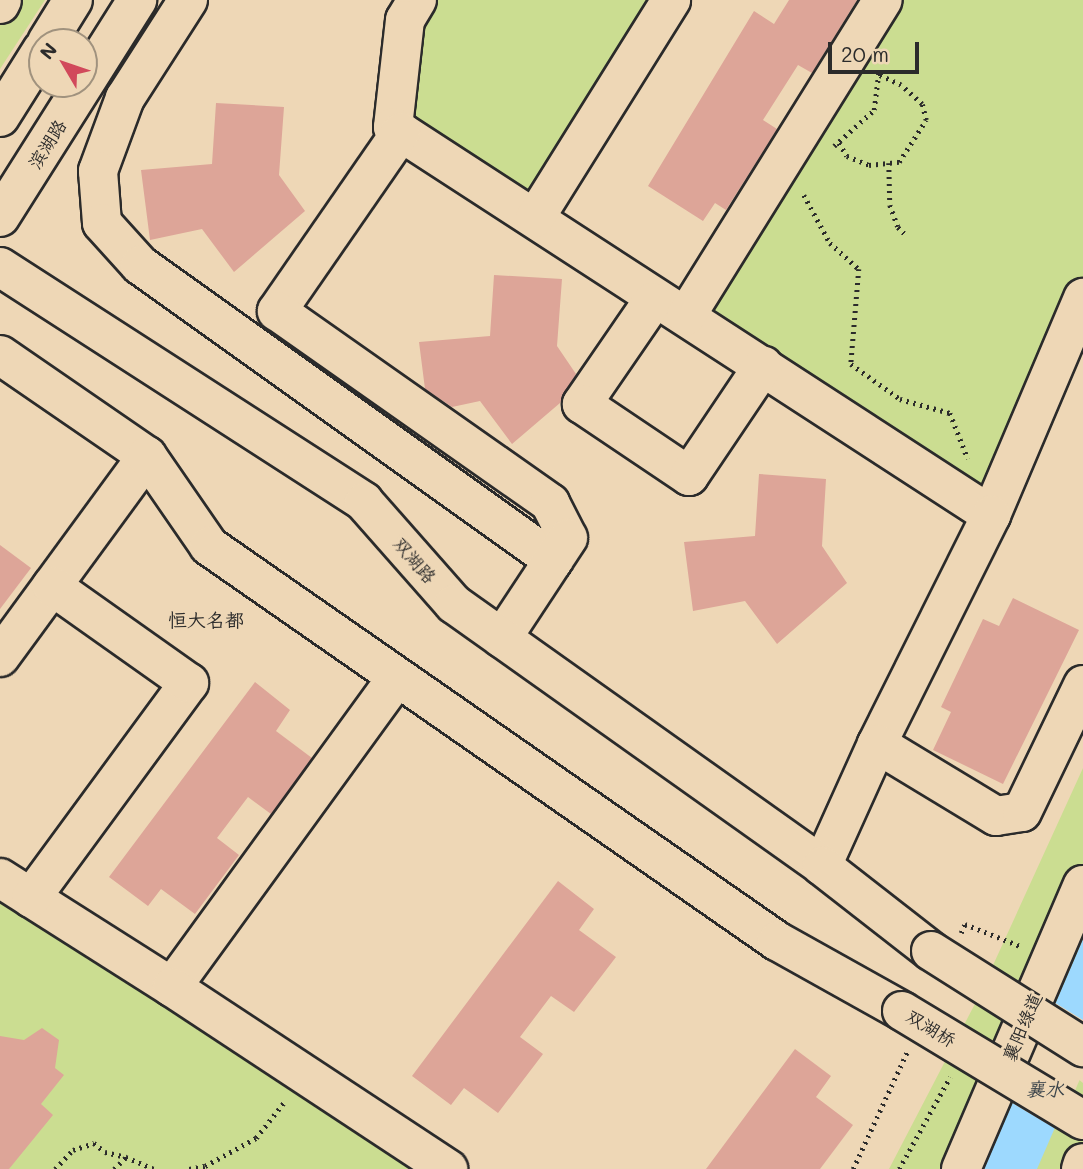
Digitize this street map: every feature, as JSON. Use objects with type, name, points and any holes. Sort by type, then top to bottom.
[{"type":"main road","points":[[56,28],[74,0]]},
{"type":"main road","name":"滨湖路","points":[[0,217],[137,0]]},
{"type":"main road","points":[[188,0],[125,98],[98,171],[102,223],[140,265],[554,560]]},
{"type":"main road","points":[[417,0],[405,20],[393,128],[991,515]]},
{"type":"main road","points":[[535,218],[671,0]]},
{"type":"main road","points":[[763,366],[689,476],[582,404],[669,309],[883,0]]},
{"type":"main road","points":[[5,105],[28,71]]},
{"type":"main road","points":[[401,132],[277,312],[550,503],[568,538],[502,638]]},
{"type":"main road","name":"双湖路","points":[[0,267],[364,502],[454,604],[822,866]]},
{"type":"main road","points":[[1083,298],[991,515],[877,744],[822,866],[931,951],[1083,1047]]},
{"type":"main road","points":[[0,355],[147,456],[209,546],[396,679],[172,987]]},
{"type":"main road","points":[[0,657],[147,456]]},
{"type":"main road","points":[[52,586],[190,683],[16,888],[304,1074],[428,1164]]},
{"type":"main road","name":"双湖桥","points":[[396,679],[777,941],[902,1011],[1083,1120]]},
{"type":"main road","points":[[877,744],[996,816],[1022,812],[1083,685]]},
{"type":"main road","name":"襄阳绿道","points":[[961,1169],[1083,885]]},
{"type":"main road","points":[[1081,1169],[1083,1163]]},
{"type":"path","points":[[828,149],[839,143],[874,110],[878,62]]},
{"type":"path","points":[[839,143],[847,156],[858,160],[899,162],[926,120],[922,103],[901,85],[879,75]]},
{"type":"path","points":[[890,163],[890,205],[898,227],[907,236]]},
{"type":"path","points":[[806,188],[802,199],[830,243],[859,269],[851,365],[900,399],[950,413],[971,464]]},
{"type":"path","points":[[189,1169],[205,1166],[256,1138],[304,1074]]},
{"type":"path","points":[[55,1169],[72,1150],[94,1143],[105,1152],[126,1157],[154,1169]]},
{"type":"path","points":[[114,1169],[126,1157]]},
{"type":"green space","points":[[0,0],[45,0],[0,69]]},
{"type":"green space","points":[[417,0],[671,0],[535,218],[393,128]]},
{"type":"green space","points":[[884,0],[1083,0],[1083,298],[991,515],[686,316]]},
{"type":"green space","points":[[1083,768],[1083,1057],[983,1001],[1083,1083],[1083,1169],[889,1169],[978,998]]},
{"type":"green space","points":[[0,878],[448,1169],[0,1169]]},
{"type":"water","name":"襄水","points":[[1083,939],[1083,1063],[1037,1169],[984,1169]]},
{"type":"pier","points":[[1052,1001],[1083,1020],[1083,1072],[1058,1130],[1009,1101]]},
{"type":"building","points":[[789,0],[857,0],[812,73],[798,65],[763,120],[777,129],[726,210],[715,203],[703,221],[648,186],[754,11],[774,24]]},
{"type":"building","points":[[216,103],[284,107],[279,175],[305,211],[234,272],[202,229],[150,240],[141,170],[212,164]]},
{"type":"building","points":[[494,275],[562,279],[557,346],[576,374],[560,403],[512,444],[480,401],[452,407],[425,389],[419,342],[490,336]]},
{"type":"building","points":[[759,474],[826,479],[822,546],[847,583],[777,644],[745,601],[693,611],[684,542],[755,536]]},
{"type":"building","points":[[0,545],[31,568],[0,609]]},
{"type":"building","points":[[1013,598],[1079,630],[1003,784],[933,750],[951,712],[941,707],[983,619],[999,626]]},
{"type":"building","points":[[255,682],[290,710],[276,731],[312,758],[271,814],[248,797],[217,838],[239,855],[195,914],[161,889],[148,906],[109,877]]},
{"type":"building","points":[[558,881],[594,909],[579,930],[616,957],[574,1012],[551,996],[520,1037],[543,1054],[498,1113],[464,1088],[451,1105],[412,1076]]},
{"type":"building","points":[[42,1028],[59,1040],[55,1068],[64,1075],[41,1104],[53,1115],[9,1169],[0,1169],[0,1036],[24,1040]]},
{"type":"building","points":[[795,1049],[831,1076],[816,1097],[853,1125],[820,1169],[706,1169]]},
{"type":"district","name":"恒大名都","points":[[206,620]]}]
